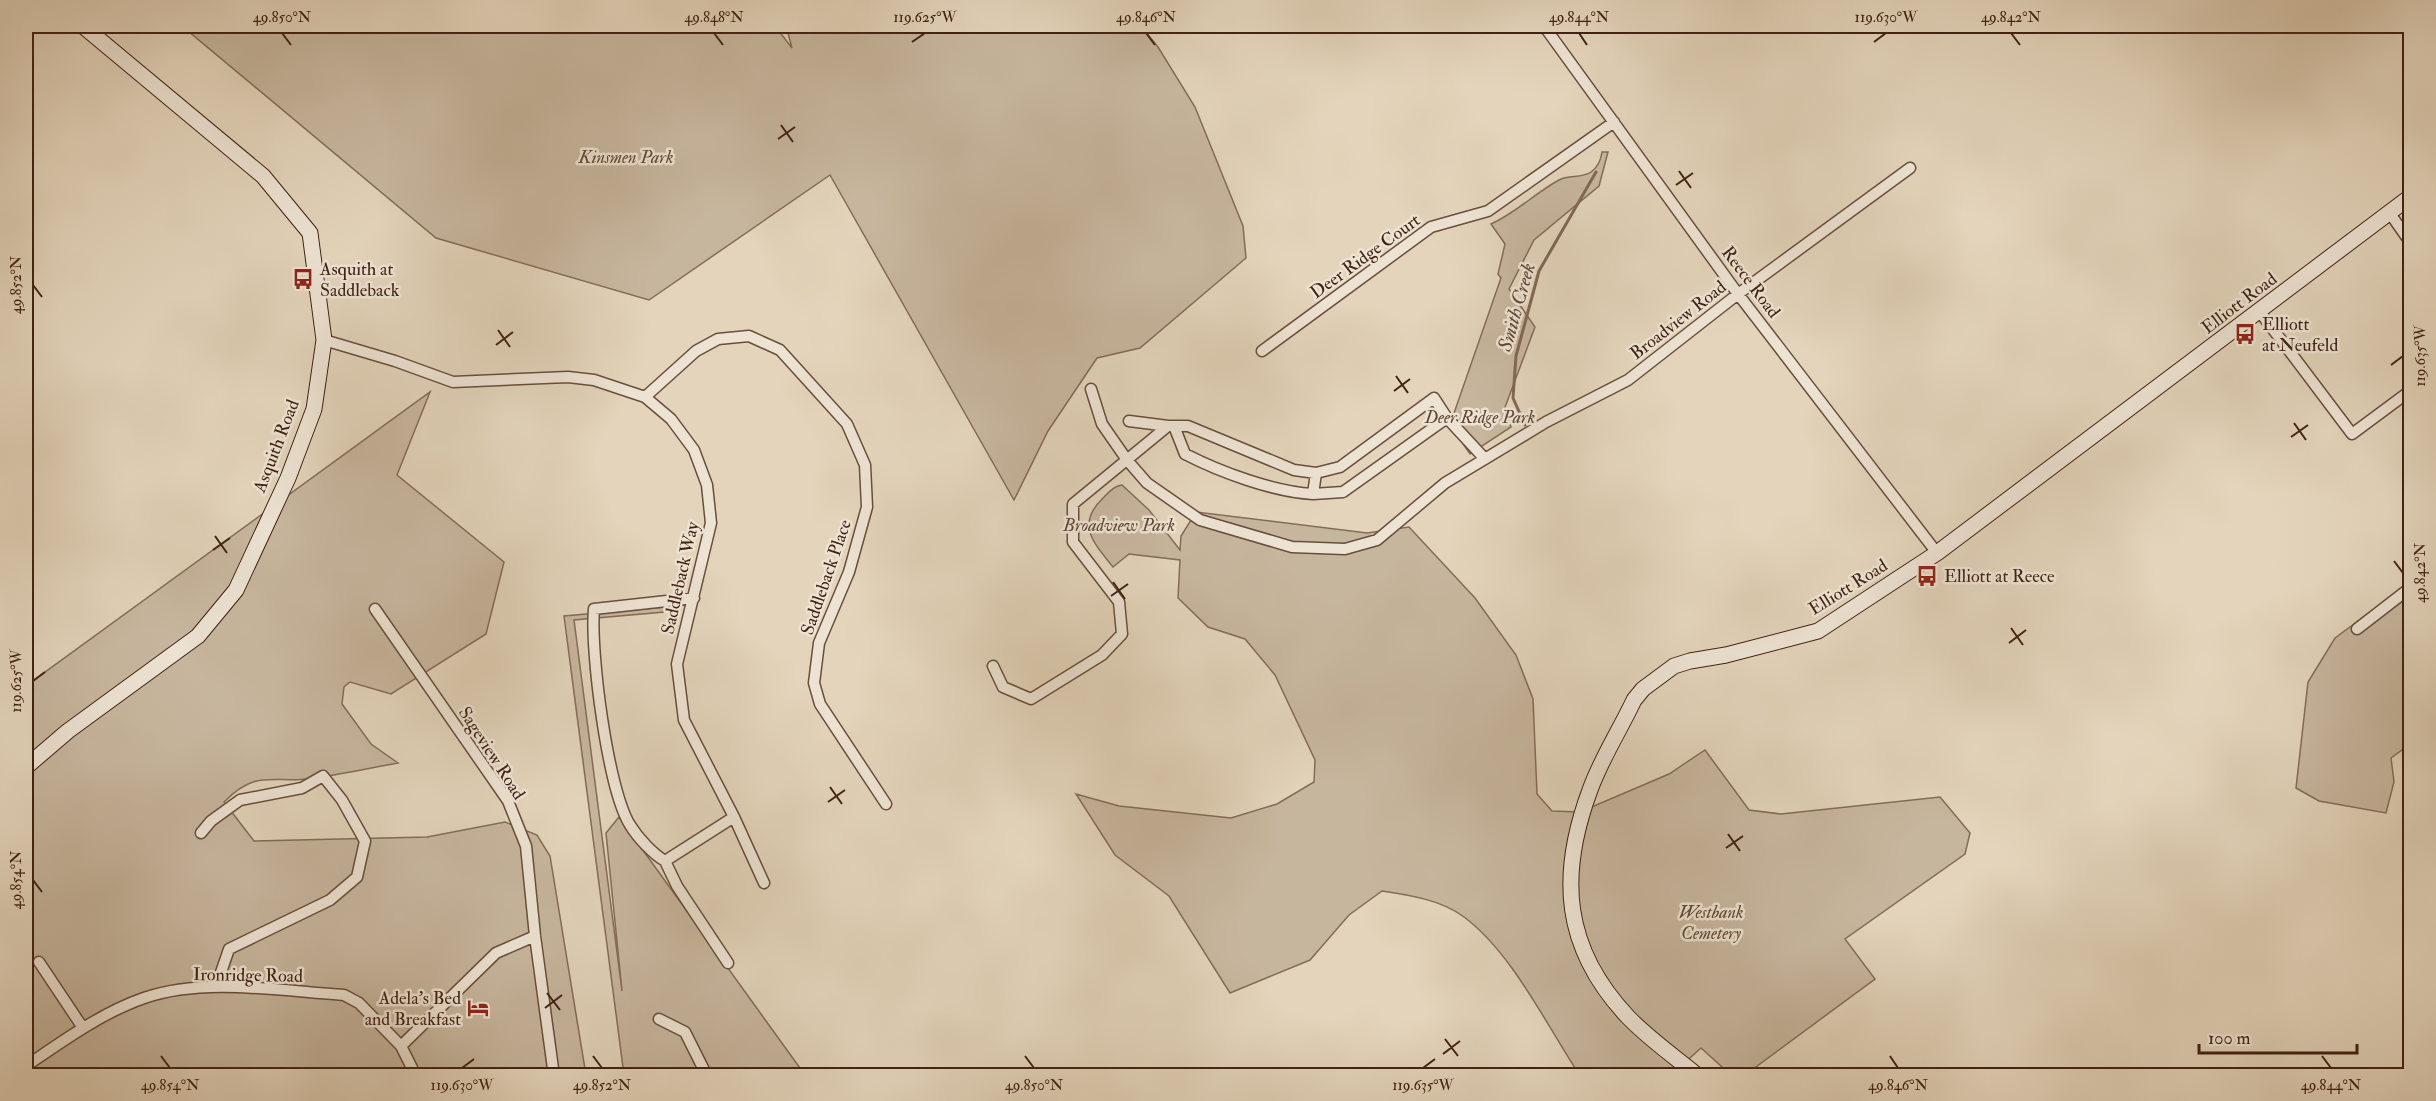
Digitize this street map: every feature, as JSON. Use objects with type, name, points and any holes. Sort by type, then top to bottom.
[{"type":"street","name":"Asquith Road","points":[[26,767],[68,731],[198,636],[236,590],[288,478],[314,409],[324,340],[310,232],[263,176],[83,26]]},
{"type":"street","name":"Reece Road","points":[[1544,26],[1738,294],[1937,553]]},
{"type":"street","name":"Deer Ridge Court","points":[[1262,351],[1431,227],[1488,211],[1614,122]]},
{"type":"street","name":"Broadview Road","points":[[1091,389],[1102,424],[1127,460],[1147,483],[1200,520],[1292,547],[1345,549],[1377,540],[1446,483],[1546,422],[1628,380],[1738,294],[1910,168]]},
{"type":"street","name":"Elliott Road","points":[[1698,1076],[1628,1017],[1591,970],[1581,946],[1570,894],[1570,872],[1576,836],[1590,788],[1634,700],[1643,689],[1674,666],[1818,631],[1937,553],[2410,197]]},
{"type":"street","points":[[2389,212],[2410,242]]},
{"type":"street","points":[[2260,312],[2352,434],[2410,391]]},
{"type":"street","name":"Saddleback Place","points":[[645,398],[696,351],[718,339],[749,336],[780,350],[847,424],[865,465],[867,507],[849,572],[819,643],[814,682],[820,704],[886,804]]},
{"type":"street","name":"Saddleback Way","points":[[324,340],[395,361],[453,382],[568,377],[594,380],[645,398],[671,419],[694,450],[707,485],[711,523],[677,664],[684,720],[734,817],[764,883]]},
{"type":"street","points":[[1129,422],[1188,426],[1294,470],[1316,473],[1340,467],[1434,398],[1448,418],[1485,459]]},
{"type":"street","points":[[1171,426],[1185,454],[1206,464],[1293,493],[1314,494],[1343,492],[1448,418]]},
{"type":"street","points":[[993,666],[1002,687],[1030,699],[1102,655],[1122,634],[1119,602],[1073,542],[1073,504],[1171,426]]},
{"type":"street","points":[[1314,494],[1316,473]]},
{"type":"street","points":[[2357,629],[2410,588]]},
{"type":"street","points":[[693,598],[594,609],[600,701],[615,786],[630,825],[657,856],[665,861],[676,886],[728,963]]},
{"type":"street","name":"Sageview Road","points":[[375,609],[508,801],[526,846],[535,936],[554,1076]]},
{"type":"street","points":[[201,833],[211,821],[240,800],[302,788],[322,776],[342,800],[365,841],[357,877],[330,900],[229,949],[216,987]]},
{"type":"street","points":[[665,861],[734,817]]},
{"type":"street","points":[[401,1046],[496,953],[535,936]]},
{"type":"street","points":[[39,962],[82,1028]]},
{"type":"street","name":"Ironridge Road","points":[[26,1066],[82,1028],[144,998],[183,990],[216,987],[344,995],[358,1003],[401,1046],[416,1076]]},
{"type":"street","points":[[660,1019],[685,1032],[707,1076]]},
{"type":"green space","name":"Kinsmen Park","points":[[182,26],[775,26],[792,48],[786,26],[1141,26],[1158,47],[1195,107],[1243,226],[1246,258],[1140,348],[1097,358],[1048,431],[1014,500],[830,175],[649,300],[436,238]]},
{"type":"green space","name":"Deer Ridge Park","points":[[1602,152],[1608,152],[1599,186],[1534,240],[1509,289],[1535,327],[1504,410],[1511,427],[1470,454],[1463,444],[1453,416],[1501,278],[1498,274],[1505,244],[1491,224],[1559,180],[1591,172],[1599,163]]},
{"type":"green space","points":[[430,392],[397,475],[504,562],[486,634],[391,694],[350,682],[344,687],[342,704],[371,744],[398,763],[301,780],[257,781],[236,791],[224,802],[254,841],[427,837],[505,822],[537,835],[550,856],[586,1075],[26,1075],[26,686]]},
{"type":"green space","points":[[1122,485],[1149,510],[1180,550],[1181,536],[1196,512],[1367,533],[1409,527],[1475,598],[1516,655],[1533,699],[1537,794],[1552,811],[1580,812],[1669,774],[1705,750],[1749,810],[1781,814],[1940,797],[1970,833],[1965,854],[1845,939],[1875,979],[1745,1075],[1731,1075],[1701,1048],[1671,1075],[1584,1076],[1575,1068],[1511,967],[1481,931],[1446,906],[1425,899],[1382,891],[1349,915],[1310,960],[1230,993],[1169,896],[1115,855],[1076,794],[1119,806],[1231,818],[1277,804],[1314,782],[1315,760],[1275,675],[1245,639],[1208,627],[1178,598],[1180,560],[1129,554],[1113,567],[1099,550],[1090,534],[1090,517],[1107,494]]},
{"type":"green space","points":[[2410,583],[2410,744],[2391,758],[2394,782],[2386,813],[2319,801],[2296,788],[2308,682],[2335,638]]},
{"type":"green space","points":[[677,606],[676,611],[574,620],[622,991],[606,833],[619,817],[805,1075],[624,1075],[564,616]]},
{"type":"waterway","name":"Smith Creek","points":[[1525,425],[1513,398],[1516,356],[1539,271],[1596,172]]},
{"type":"place","name":"Asquith at Saddleback","points":[[303,279]]},
{"type":"place","name":"Elliott at Neufeld","points":[[2245,334]]},
{"type":"place","name":"Elliott at Reece","points":[[1927,576]]},
{"type":"place","name":"Adela's Bed and Breakfast","points":[[478,1008]]},
{"type":"park label","name":"Broadview Park","points":[[1119,525]]},
{"type":"park label","name":"Westbank Cemetery","points":[[1711,922]]}]
